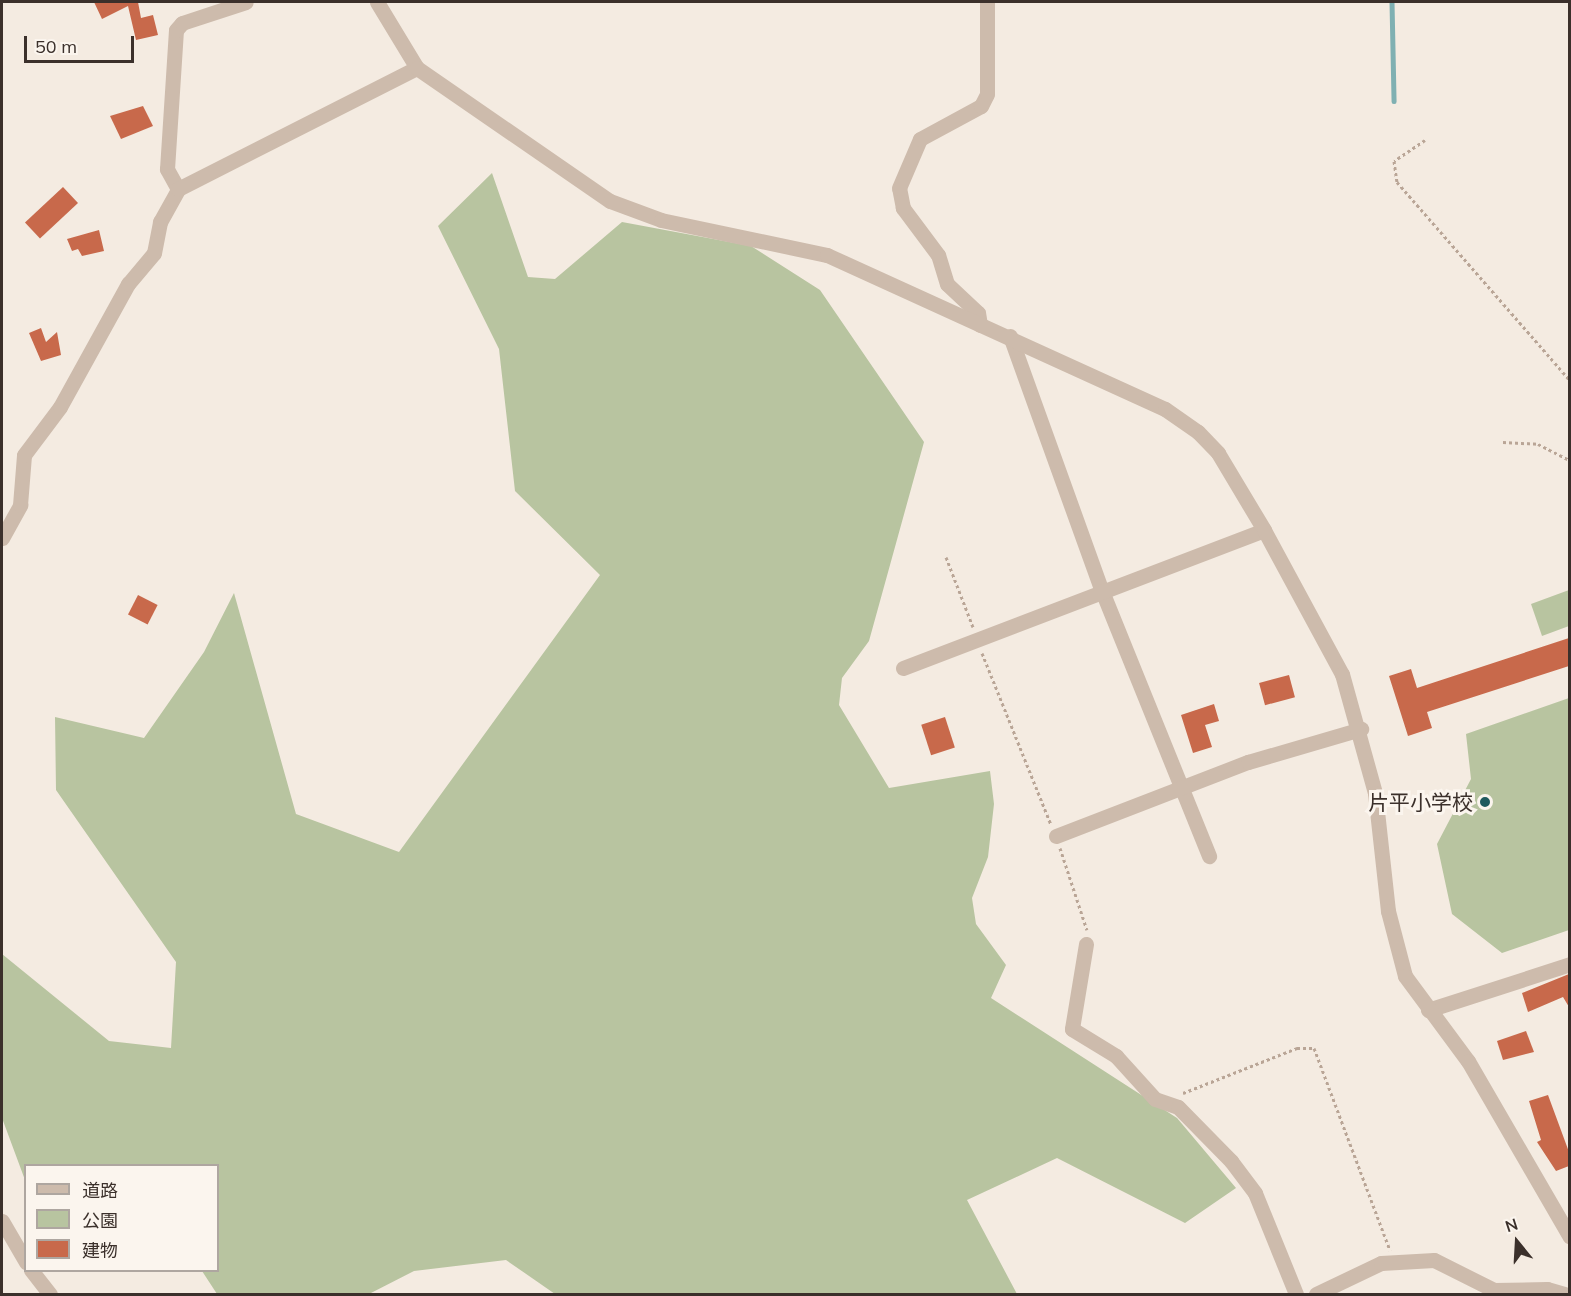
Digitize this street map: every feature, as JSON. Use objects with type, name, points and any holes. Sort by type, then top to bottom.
[{"type":"street","points":[[178,189],[167,169],[175,34],[182,23],[206,8],[246,2]]},
{"type":"street","points":[[377,2],[417,68],[609,201],[661,220],[795,244],[1010,336],[1165,409],[1198,432],[1218,453],[1264,530],[1342,674],[1361,729],[1395,948],[1405,975],[1428,1010],[1468,1061],[1569,1237]]},
{"type":"street","points":[[980,325],[978,313],[947,284],[938,255],[899,199],[920,139],[981,106],[987,94],[987,2]]},
{"type":"street","points":[[2,538],[20,506],[24,455],[60,407],[128,284],[154,253],[160,222],[178,189],[417,68]]},
{"type":"street","points":[[1010,336],[1102,591],[1209,856]]},
{"type":"street","points":[[903,668],[1264,530]]},
{"type":"street","points":[[1056,836],[1181,786],[1361,729]]},
{"type":"street","points":[[1086,944],[1072,1029],[1116,1056],[1155,1099],[1170,1103],[1248,1183],[1296,1294]]},
{"type":"street","points":[[1428,1010],[1569,964]]},
{"type":"street","points":[[2,1221],[24,1259]]},
{"type":"street","points":[[1316,1294],[1394,1261],[1446,1263],[1494,1290],[1547,1289],[1564,1294]]},
{"type":"street","points":[[33,1272],[50,1294]]},
{"type":"path","points":[[1425,140],[1394,161],[1397,182],[1569,380]]},
{"type":"path","points":[[1503,442],[1538,444],[1569,460]]},
{"type":"path","points":[[946,557],[1056,836],[1086,924],[1086,944]]},
{"type":"path","points":[[1170,1103],[1191,1088],[1287,1051],[1314,1048],[1394,1261]]},
{"type":"green space","points":[[492,173],[528,277],[555,279],[622,222],[751,246],[820,290],[924,442],[869,641],[842,678],[839,705],[889,788],[990,771],[994,804],[988,857],[972,898],[976,924],[1006,965],[991,998],[1177,1118],[1236,1188],[1185,1223],[1057,1158],[967,1200],[1017,1294],[555,1294],[506,1260],[414,1271],[369,1294],[217,1294],[203,1272],[219,1272],[219,1164],[24,1164],[24,1177],[2,1118],[2,954],[109,1041],[171,1048],[176,962],[56,790],[55,717],[144,738],[204,652],[234,593],[296,814],[399,852],[600,575],[515,491],[499,349],[438,226]]},
{"type":"green space","points":[[1569,590],[1569,626],[1542,636],[1531,604]]},
{"type":"green space","points":[[1569,698],[1569,930],[1502,953],[1452,914],[1437,844],[1471,779],[1466,734]]},
{"type":"building","points":[[94,2],[138,2],[141,18],[153,15],[158,35],[136,40],[128,6],[102,19]]},
{"type":"building","points":[[143,106],[153,126],[121,139],[110,116]]},
{"type":"building","points":[[63,187],[78,203],[40,239],[25,222]]},
{"type":"building","points":[[99,230],[104,251],[82,256],[78,249],[72,251],[67,239]]},
{"type":"building","points":[[41,328],[46,342],[57,332],[61,355],[41,361],[29,333]]},
{"type":"building","points":[[138,595],[158,605],[148,625],[128,615]]},
{"type":"building","points":[[1569,638],[1569,666],[1427,712],[1432,728],[1408,736],[1389,676],[1411,669],[1417,688]]},
{"type":"building","points":[[1289,675],[1295,697],[1265,705],[1259,683]]},
{"type":"building","points":[[1214,704],[1219,721],[1205,725],[1212,747],[1193,753],[1181,715]]},
{"type":"building","points":[[945,717],[955,747],[931,755],[921,725]]},
{"type":"building","points":[[1569,974],[1569,1007],[1563,997],[1528,1012],[1522,993]]},
{"type":"building","points":[[1526,1031],[1534,1052],[1503,1060],[1497,1041]]},
{"type":"building","points":[[1548,1095],[1569,1152],[1569,1166],[1556,1171],[1537,1142],[1541,1140],[1529,1101]]},
{"type":"waterway","points":[[1392,2],[1394,101]]},
{"type":"place","name":"片平小学校","points":[[1485,802]]}]
